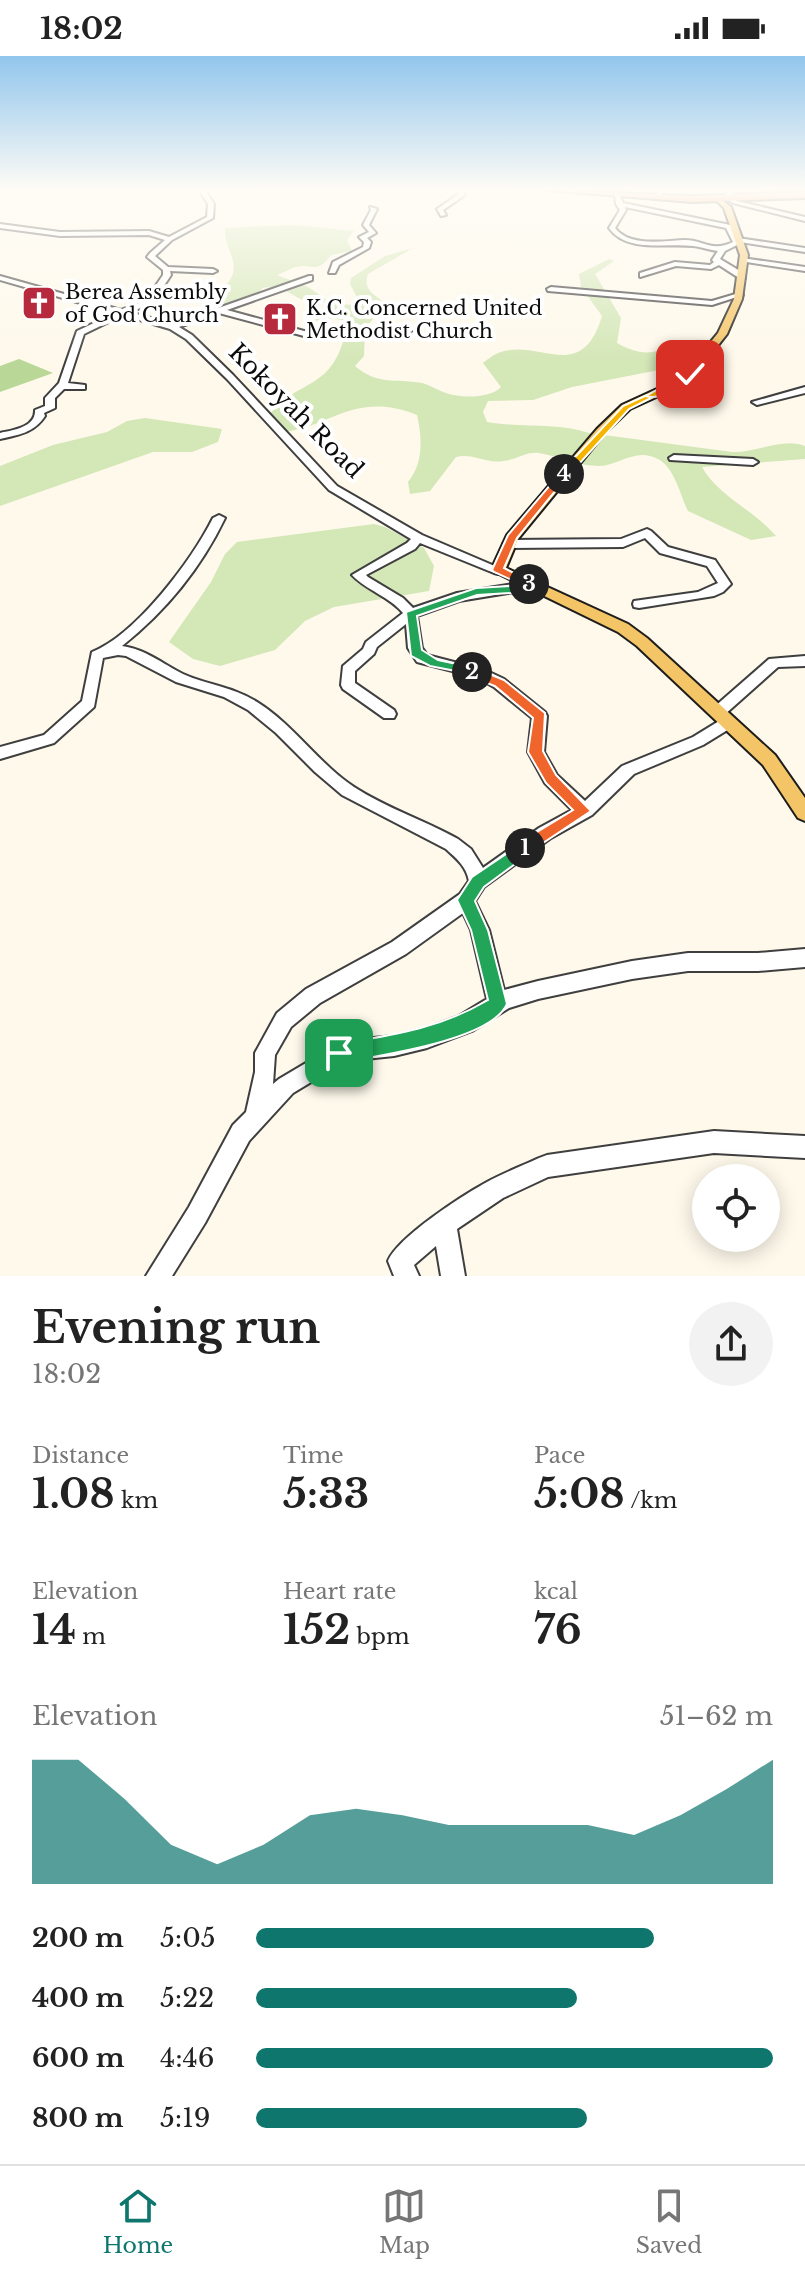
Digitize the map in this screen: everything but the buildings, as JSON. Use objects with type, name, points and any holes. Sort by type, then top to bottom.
[{"type":"main road","points":[[498,570],[509,544],[585,449],[626,407],[685,380],[722,334],[739,295],[744,255],[742,247]]},
{"type":"main road","name":"Kokoyah Road","points":[[498,570],[623,628],[769,760],[805,813]]},
{"type":"street","points":[[162,247],[151,257],[166,269],[213,271]]},
{"type":"street","points":[[332,271],[336,264],[366,247]]},
{"type":"street","points":[[706,247],[722,250]]},
{"type":"street","points":[[718,263],[716,260],[722,250],[729,247]]},
{"type":"street","points":[[785,247],[805,250]]},
{"type":"street","points":[[742,260],[805,269]]},
{"type":"street","points":[[718,263],[742,276]]},
{"type":"street","points":[[639,282],[675,264],[711,267],[718,263]]},
{"type":"street","points":[[0,436],[22,431],[35,424],[40,416],[38,412],[50,408],[50,398],[63,384],[80,333],[149,302],[167,275],[166,269]]},
{"type":"street","name":"Kokoyah Road","points":[[0,278],[173,327],[189,337],[230,377],[333,488],[418,538],[498,570]]},
{"type":"street","points":[[173,327],[202,314],[221,311],[309,278]]},
{"type":"street","points":[[551,289],[639,282],[712,303],[739,295]]},
{"type":"street","points":[[221,311],[304,334],[407,331]]},
{"type":"street","points":[[63,384],[82,387]]},
{"type":"street","points":[[757,402],[805,390]]},
{"type":"street","points":[[674,458],[753,462]]},
{"type":"street","points":[[0,753],[49,739],[89,703],[97,655],[132,632],[173,588],[213,533],[219,518]]},
{"type":"street","points":[[509,544],[623,543],[647,533],[664,550],[711,563],[725,584],[718,591],[639,604]]},
{"type":"street","points":[[418,538],[411,546],[358,575],[380,592],[401,601],[410,614],[413,643],[422,659],[480,673],[499,683],[540,716],[536,752],[551,779],[584,811]]},
{"type":"street","points":[[389,714],[348,685],[348,669],[369,651],[371,645],[410,614],[476,592],[532,585]]},
{"type":"street","points":[[109,649],[135,652],[176,677],[237,696],[281,727],[349,791],[390,814],[446,839],[472,862],[478,882]]},
{"type":"street","points":[[256,1117],[265,1072],[265,1053],[284,1020],[313,996],[399,948],[466,900],[478,882],[545,833],[584,811],[628,770],[698,741],[774,662],[805,661]]},
{"type":"street","points":[[466,900],[480,930],[498,1004]]},
{"type":"street","points":[[158,1276],[197,1215],[241,1133],[286,1086],[343,1051],[394,1046],[427,1038],[465,1024],[498,1004],[538,990],[632,970],[688,962],[805,958]]},
{"type":"street","points":[[407,1276],[400,1261],[444,1224],[495,1190],[547,1166],[714,1142],[805,1147]]},
{"type":"street","points":[[444,1224],[453,1276]]},
{"type":"green space","points":[[229,247],[350,247],[352,251],[331,255],[318,267],[296,267],[277,275],[308,287],[333,304],[356,305],[359,301],[350,284],[351,278],[385,256],[413,248],[368,274],[368,288],[385,304],[365,329],[364,356],[355,366],[379,379],[422,383],[459,396],[490,394],[501,387],[483,363],[498,353],[529,350],[558,355],[583,349],[593,337],[602,316],[581,287],[579,274],[609,259],[614,261],[595,274],[621,318],[617,343],[650,352],[694,340],[715,342],[706,354],[664,369],[572,387],[533,400],[488,401],[483,412],[487,422],[564,427],[732,452],[788,443],[805,446],[805,459],[702,467],[717,486],[776,536],[751,540],[688,511],[669,469],[650,456],[635,456],[599,466],[539,453],[497,462],[468,456],[456,457],[430,491],[410,494],[408,482],[417,466],[420,450],[417,415],[395,408],[360,408],[313,425],[277,433],[266,420],[289,396],[324,374],[341,348],[347,325],[343,320],[326,318],[309,323],[328,312],[326,303],[300,299],[278,286],[263,288],[244,304],[216,310],[224,300],[220,290],[233,274]]},
{"type":"green space","points":[[19,359],[53,373],[0,392],[0,366]]},
{"type":"green space","points":[[145,418],[222,429],[218,442],[192,452],[153,452],[0,506],[0,466],[53,445],[107,432],[127,421]]},
{"type":"green space","points":[[374,524],[424,548],[434,566],[429,591],[334,607],[305,621],[275,650],[220,666],[193,659],[169,642],[211,582],[225,554],[237,542]]},
{"type":"place","name":"Berea Assembly of God Church","points":[[39,303]]},
{"type":"place","name":"K.C. Concerned United Methodist Church","points":[[280,319]]},
{"type":"route","points":[[339,1053],[427,1038],[465,1024],[498,1004],[480,930],[466,900],[478,882],[545,833],[584,811],[551,779],[536,752],[540,716],[499,683],[480,673],[422,659],[413,643],[410,614],[476,592],[532,585],[498,570],[512,538],[585,449],[626,407],[685,380],[690,374]]}]
